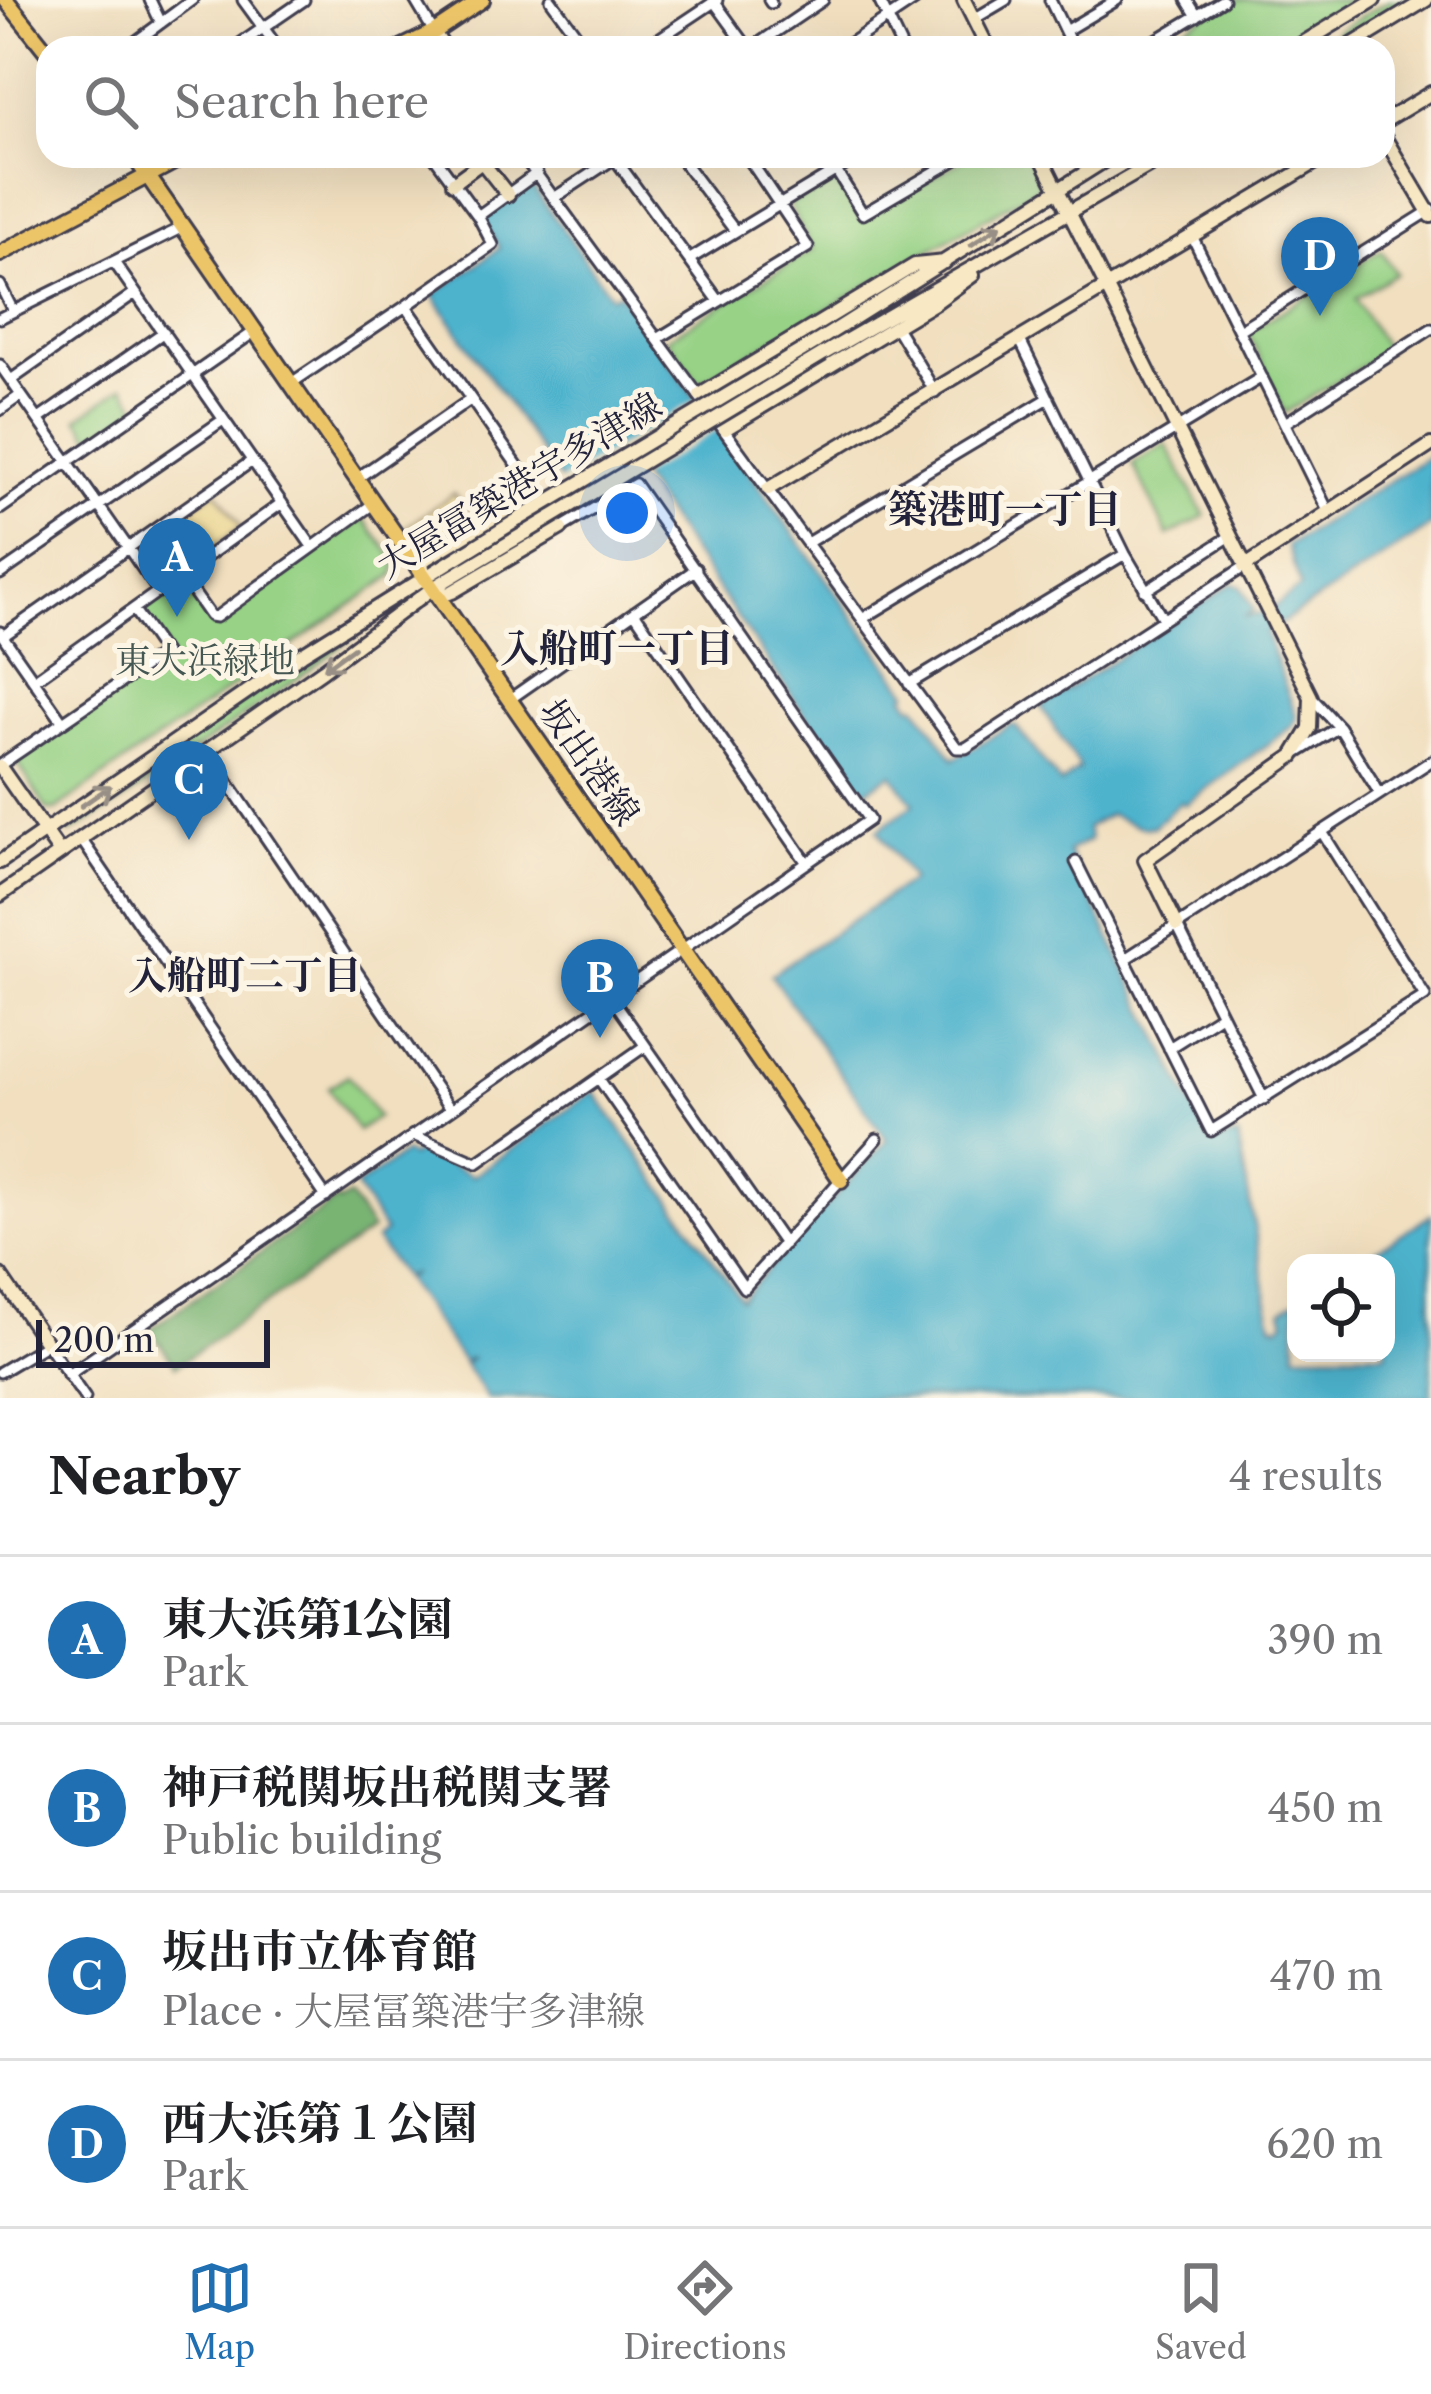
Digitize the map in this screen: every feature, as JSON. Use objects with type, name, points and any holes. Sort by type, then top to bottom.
[{"type":"main road","points":[[426,36],[482,0]]},
{"type":"main road","points":[[964,0],[982,36]]},
{"type":"main road","points":[[1317,36],[1375,0]]},
{"type":"main road","points":[[1367,36],[1426,0]]},
{"type":"main road","points":[[4,2],[36,38]]},
{"type":"main road","points":[[434,32],[436,36]]},
{"type":"main road","points":[[1395,115],[1431,93]]},
{"type":"main road","points":[[1395,155],[1430,213]]},
{"type":"main road","name":"坂出港線","points":[[143,168],[841,1180]]},
{"type":"main road","points":[[0,254],[163,168]]},
{"type":"main road","points":[[453,183],[474,168]]},
{"type":"main road","points":[[492,168],[508,194]]},
{"type":"main road","points":[[1047,168],[1311,697],[1310,728],[1293,756],[1145,860],[1177,925]]},
{"type":"main road","name":"大屋冨築港宇多津線","points":[[820,348],[1093,168]]},
{"type":"main road","name":"大屋冨築港宇多津線","points":[[0,862],[269,676],[820,348],[1007,250],[1146,168]]},
{"type":"main road","points":[[769,489],[1306,168]]},
{"type":"main road","points":[[725,429],[896,327],[1007,250]]},
{"type":"main road","points":[[700,394],[915,265],[945,262]]},
{"type":"main road","points":[[1244,566],[1431,445]]},
{"type":"main road","points":[[536,492],[422,562],[428,582],[447,594],[452,592],[561,528]]},
{"type":"main road","name":"大屋冨築港宇多津線","points":[[0,895],[207,751],[428,582]]},
{"type":"main road","points":[[0,766],[61,853]]},
{"type":"main road","points":[[0,1275],[47,1344]]},
{"type":"street","points":[[150,0],[161,23]]},
{"type":"street","points":[[143,36],[192,0]]},
{"type":"street","points":[[243,0],[269,36]]},
{"type":"street","points":[[251,36],[304,0]]},
{"type":"street","points":[[415,0],[434,32]]},
{"type":"street","points":[[551,0],[577,36]]},
{"type":"street","points":[[768,36],[823,0]]},
{"type":"street","points":[[879,0],[896,36]]},
{"type":"street","points":[[861,36],[915,0]]},
{"type":"street","points":[[974,19],[1006,0]]},
{"type":"street","points":[[1050,0],[1067,36]]},
{"type":"street","points":[[1065,31],[1117,0]]},
{"type":"street","points":[[1187,0],[1197,16]]},
{"type":"street","points":[[1163,36],[1223,0]]},
{"type":"street","points":[[663,36],[715,1],[741,36]]},
{"type":"street","points":[[568,36],[574,32]]},
{"type":"street","points":[[290,384],[493,245],[442,168]]},
{"type":"street","points":[[534,168],[954,746],[966,748],[1244,566]]},
{"type":"street","points":[[557,196],[599,168]]},
{"type":"street","points":[[623,168],[719,302]]},
{"type":"street","points":[[688,168],[735,231]]},
{"type":"street","points":[[659,338],[808,247],[757,168]]},
{"type":"street","points":[[690,259],[840,168]]},
{"type":"street","points":[[837,170],[863,214],[940,168]]},
{"type":"street","points":[[478,216],[538,172]]},
{"type":"street","points":[[1238,330],[1430,213]]},
{"type":"street","points":[[0,318],[181,228]]},
{"type":"street","points":[[1192,236],[1328,511]]},
{"type":"street","points":[[114,262],[311,545]]},
{"type":"street","points":[[0,285],[13,311]]},
{"type":"street","points":[[11,380],[135,292]]},
{"type":"street","points":[[68,1375],[869,820],[635,484],[561,528],[406,306]]},
{"type":"street","points":[[896,327],[935,392]]},
{"type":"street","points":[[1285,423],[1431,329]]},
{"type":"street","points":[[39,419],[164,332]]},
{"type":"street","points":[[0,509],[254,332]]},
{"type":"street","points":[[1019,338],[1163,619]]},
{"type":"street","points":[[0,364],[159,592]]},
{"type":"street","points":[[862,619],[1262,377]]},
{"type":"street","points":[[0,410],[21,394]]},
{"type":"street","points":[[807,543],[1049,398]]},
{"type":"street","points":[[356,479],[470,400]]},
{"type":"street","points":[[0,574],[224,420]]},
{"type":"street","points":[[62,721],[1,634],[252,461]]},
{"type":"street","points":[[34,680],[282,503]]},
{"type":"street","points":[[182,576],[210,616],[216,616],[373,504]]},
{"type":"street","points":[[1145,591],[1228,537]]},
{"type":"street","points":[[909,684],[1126,554]]},
{"type":"street","points":[[510,699],[696,569]]},
{"type":"street","points":[[0,766],[164,653],[134,610]]},
{"type":"street","points":[[634,612],[807,863]]},
{"type":"street","points":[[1311,697],[1339,728],[1380,794]]},
{"type":"street","points":[[1293,756],[1339,728]]},
{"type":"street","points":[[207,751],[450,1109]]},
{"type":"street","points":[[1125,959],[1431,761]]},
{"type":"street","points":[[1076,862],[1211,1131],[1426,996],[1322,832]]},
{"type":"street","points":[[81,839],[326,1197]]},
{"type":"street","points":[[1177,925],[1264,1100]]},
{"type":"street","points":[[612,998],[784,1244]]},
{"type":"street","points":[[1169,1048],[1221,1015]]},
{"type":"street","points":[[413,1136],[477,1163],[645,1046]]},
{"type":"street","points":[[598,1079],[744,1288],[877,1138]]},
{"type":"street","points":[[0,1372],[47,1344],[85,1398]]},
{"type":"green space","points":[[1230,0],[1354,0],[1294,36],[1170,36]]},
{"type":"green space","points":[[1389,0],[1412,0],[1348,36],[1336,36]]},
{"type":"green space","points":[[949,168],[1033,168],[1039,181],[1036,189],[699,383],[667,338],[813,250],[789,205],[834,179],[862,219]]},
{"type":"green space","points":[[1381,250],[1396,273],[1355,299],[1387,351],[1285,413],[1248,332]]},
{"type":"green space","points":[[124,386],[138,407],[92,438],[78,418]]},
{"type":"green space","points":[[1166,444],[1205,516],[1168,536],[1133,464]]},
{"type":"green space","name":"東大浜緑地","points":[[363,518],[397,562],[394,575],[55,810],[47,810],[16,760],[168,653],[142,610],[180,582],[213,622]]},
{"type":"green space","points":[[410,593],[310,670],[70,833],[64,824],[338,636]]},
{"type":"green space","points":[[348,1075],[378,1117],[358,1131],[328,1088]]},
{"type":"green space","points":[[349,1196],[372,1230],[176,1366],[150,1329]]},
{"type":"sand","points":[[216,490],[241,527],[213,547],[200,529],[184,539],[172,522]]},
{"type":"sand","points":[[454,493],[468,513],[467,520],[429,546],[417,544],[405,528]]},
{"type":"water","points":[[531,184],[611,296],[619,292],[954,759],[1016,726],[1061,784],[1080,768],[1041,707],[1233,583],[1241,586],[1254,610],[1244,617],[1266,613],[1301,587],[1287,546],[1431,455],[1431,526],[1266,633],[1297,718],[1291,727],[1185,805],[1181,802],[1153,827],[1109,815],[1087,828],[1090,840],[1068,852],[1210,1142],[1238,1136],[1272,1324],[1285,1321],[1282,1310],[1287,1307],[1287,1362],[1395,1362],[1395,1254],[1370,1254],[1431,1215],[1431,1398],[487,1398],[464,1364],[472,1358],[462,1361],[405,1280],[413,1273],[404,1278],[376,1240],[385,1232],[356,1187],[405,1153],[411,1157],[419,1151],[473,1176],[594,1091],[741,1299],[887,1140],[771,975],[912,880],[878,830],[914,804],[892,774],[860,794],[619,447],[573,498],[433,295],[500,248],[482,220]]},
{"type":"pier","points":[[701,397],[723,426],[635,480],[617,454],[611,458],[620,472],[569,503],[556,484]]},
{"type":"place","name":"西大浜第１公園","points":[[1320,316]]},
{"type":"place","name":"東大浜第1公園","points":[[177,617]]},
{"type":"place","name":"坂出市立体育館","points":[[189,840]]},
{"type":"place","name":"神戸税関坂出税関支署","points":[[600,1038]]},
{"type":"district","name":"築港町一丁目","points":[[1005,509]]},
{"type":"district","name":"入船町一丁目","points":[[617,648]]},
{"type":"district","name":"入船町二丁目","points":[[245,975]]}]
